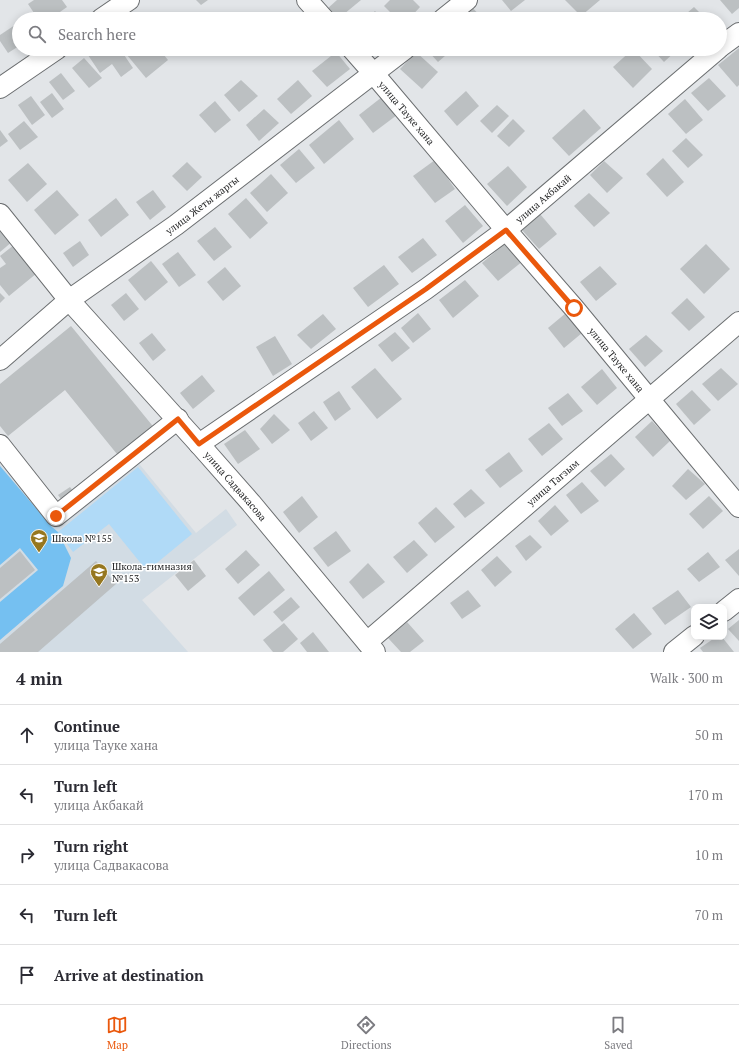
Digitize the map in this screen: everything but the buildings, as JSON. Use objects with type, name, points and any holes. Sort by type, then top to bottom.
[{"type":"street","points":[[111,12],[129,0]]},
{"type":"street","points":[[307,0],[318,12]]},
{"type":"street","points":[[452,12],[467,0]]},
{"type":"street","name":"улица Акбакай","points":[[727,42],[739,32]]},
{"type":"street","points":[[0,88],[47,56]]},
{"type":"street","name":"улица Тауке хана","points":[[358,56],[574,308],[739,507]]},
{"type":"street","name":"улица Жеты жаргы","points":[[0,360],[69,300],[176,225],[396,56]]},
{"type":"street","name":"улица Акбакай","points":[[199,444],[426,289],[506,230],[710,56]]},
{"type":"street","name":"улица Садвакасова","points":[[0,214],[69,300],[178,419],[251,503],[371,647]]},
{"type":"street","name":"улица Тагзым","points":[[371,647],[739,322]]},
{"type":"street","points":[[0,445],[56,516],[178,419]]},
{"type":"street","points":[[727,609],[739,599]]},
{"type":"street","points":[[674,652],[691,638]]},
{"type":"shaded area","points":[[136,460],[196,533],[226,509],[237,525],[142,600],[188,652],[0,652],[0,464],[52,528]]},
{"type":"shaded area","points":[[0,466],[52,527],[58,532],[71,558],[63,586],[0,640],[0,602],[38,570],[20,548],[0,565]]},
{"type":"shaded area","points":[[138,467],[192,534],[147,571],[109,524],[73,552],[58,532]]},
{"type":"place","name":"Школа №155","points":[[39,553]]},
{"type":"place","name":"Школа-гимназия №153","points":[[99,587]]},
{"type":"route","points":[[56,516],[178,419],[199,444],[426,289],[506,230],[574,308]]}]
